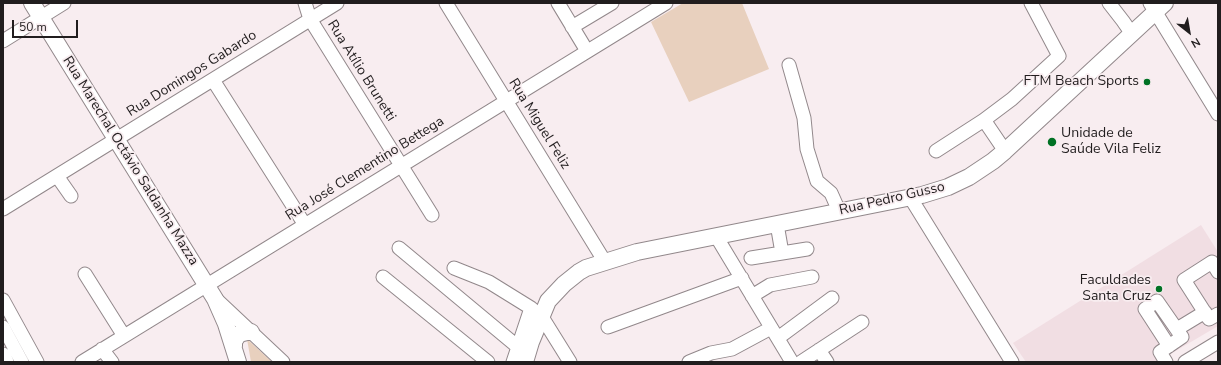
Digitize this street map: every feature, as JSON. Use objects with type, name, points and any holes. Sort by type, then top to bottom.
[{"type":"main road","name":"Rua Marechal Octávio Saldanha Mazza","points":[[32,3],[207,285],[215,299],[234,346],[238,362]]},
{"type":"main road","name":"Rua Pedro Gusso","points":[[525,362],[531,342],[536,312],[551,310],[578,283],[605,262],[637,252],[936,191],[959,182],[981,170],[1005,151],[1132,34],[1157,6]]},
{"type":"main road","points":[[234,346],[234,341],[239,334],[252,332]]},
{"type":"street","points":[[3,41],[64,3]]},
{"type":"street","name":"Rua Atílio Brunetti","points":[[305,3],[310,19],[432,215]]},
{"type":"street","name":"Rua Domingos Gabardo","points":[[3,209],[337,3]]},
{"type":"street","name":"Rua Miguel Feliz","points":[[446,3],[605,262]]},
{"type":"street","points":[[558,3],[587,51]]},
{"type":"street","points":[[572,27],[612,3]]},
{"type":"street","name":"Rua José Clementino Bettega","points":[[82,362],[666,3]]},
{"type":"street","points":[[936,152],[984,120],[1012,99],[1059,56],[1031,3]]},
{"type":"street","points":[[1109,3],[1132,34]]},
{"type":"street","points":[[1157,6],[1218,114]]},
{"type":"street","points":[[789,65],[804,118],[807,149],[817,181],[832,193],[839,211]]},
{"type":"street","points":[[213,80],[305,224]]},
{"type":"street","points":[[984,120],[1005,151]]},
{"type":"street","points":[[57,176],[71,196]]},
{"type":"street","points":[[910,197],[1012,362]]},
{"type":"street","points":[[777,224],[782,253]]},
{"type":"street","points":[[716,236],[792,362]]},
{"type":"street","points":[[398,248],[518,347]]},
{"type":"street","points":[[751,258],[807,249]]},
{"type":"street","points":[[1166,362],[1160,352],[1169,346],[1179,333],[1211,315],[1184,280],[1212,262],[1218,272]]},
{"type":"street","points":[[454,268],[489,282],[536,312],[570,362]]},
{"type":"street","points":[[85,274],[124,336]]},
{"type":"street","points":[[383,277],[488,362]]},
{"type":"street","points":[[752,296],[770,285],[812,277]]},
{"type":"street","points":[[608,327],[742,278]]},
{"type":"street","points":[[689,362],[711,353],[732,349],[775,333],[832,298]]},
{"type":"street","points":[[215,299],[283,362]]},
{"type":"street","points":[[3,300],[37,362]]},
{"type":"street","points":[[1169,346],[1145,309],[1157,301],[1179,333]]},
{"type":"street","points":[[513,362],[518,347],[536,312]]},
{"type":"street","points":[[802,362],[862,322]]},
{"type":"street","points":[[3,327],[22,362]]},
{"type":"street","points":[[1185,362],[1218,342]]},
{"type":"street","points":[[102,349],[112,362]]},
{"type":"street","points":[[819,350],[826,362]]},
{"type":"street","points":[[3,354],[7,362]]},
{"type":"shaded area","points":[[683,3],[742,3],[769,69],[689,102],[651,22]]},
{"type":"shaded area","name":"Faculdades Santa Cruz","points":[[1201,225],[1218,252],[1218,326],[1157,362],[1026,362],[1013,343]]},
{"type":"shaded area","points":[[247,339],[272,362],[251,362]]},
{"type":"place","name":"FTM Beach Sports","points":[[1147,82]]},
{"type":"place","name":"Unidade de Saúde Vila Feliz","points":[[1052,142]]},
{"type":"place","name":"Faculdades Santa Cruz","points":[[1159,289]]}]
